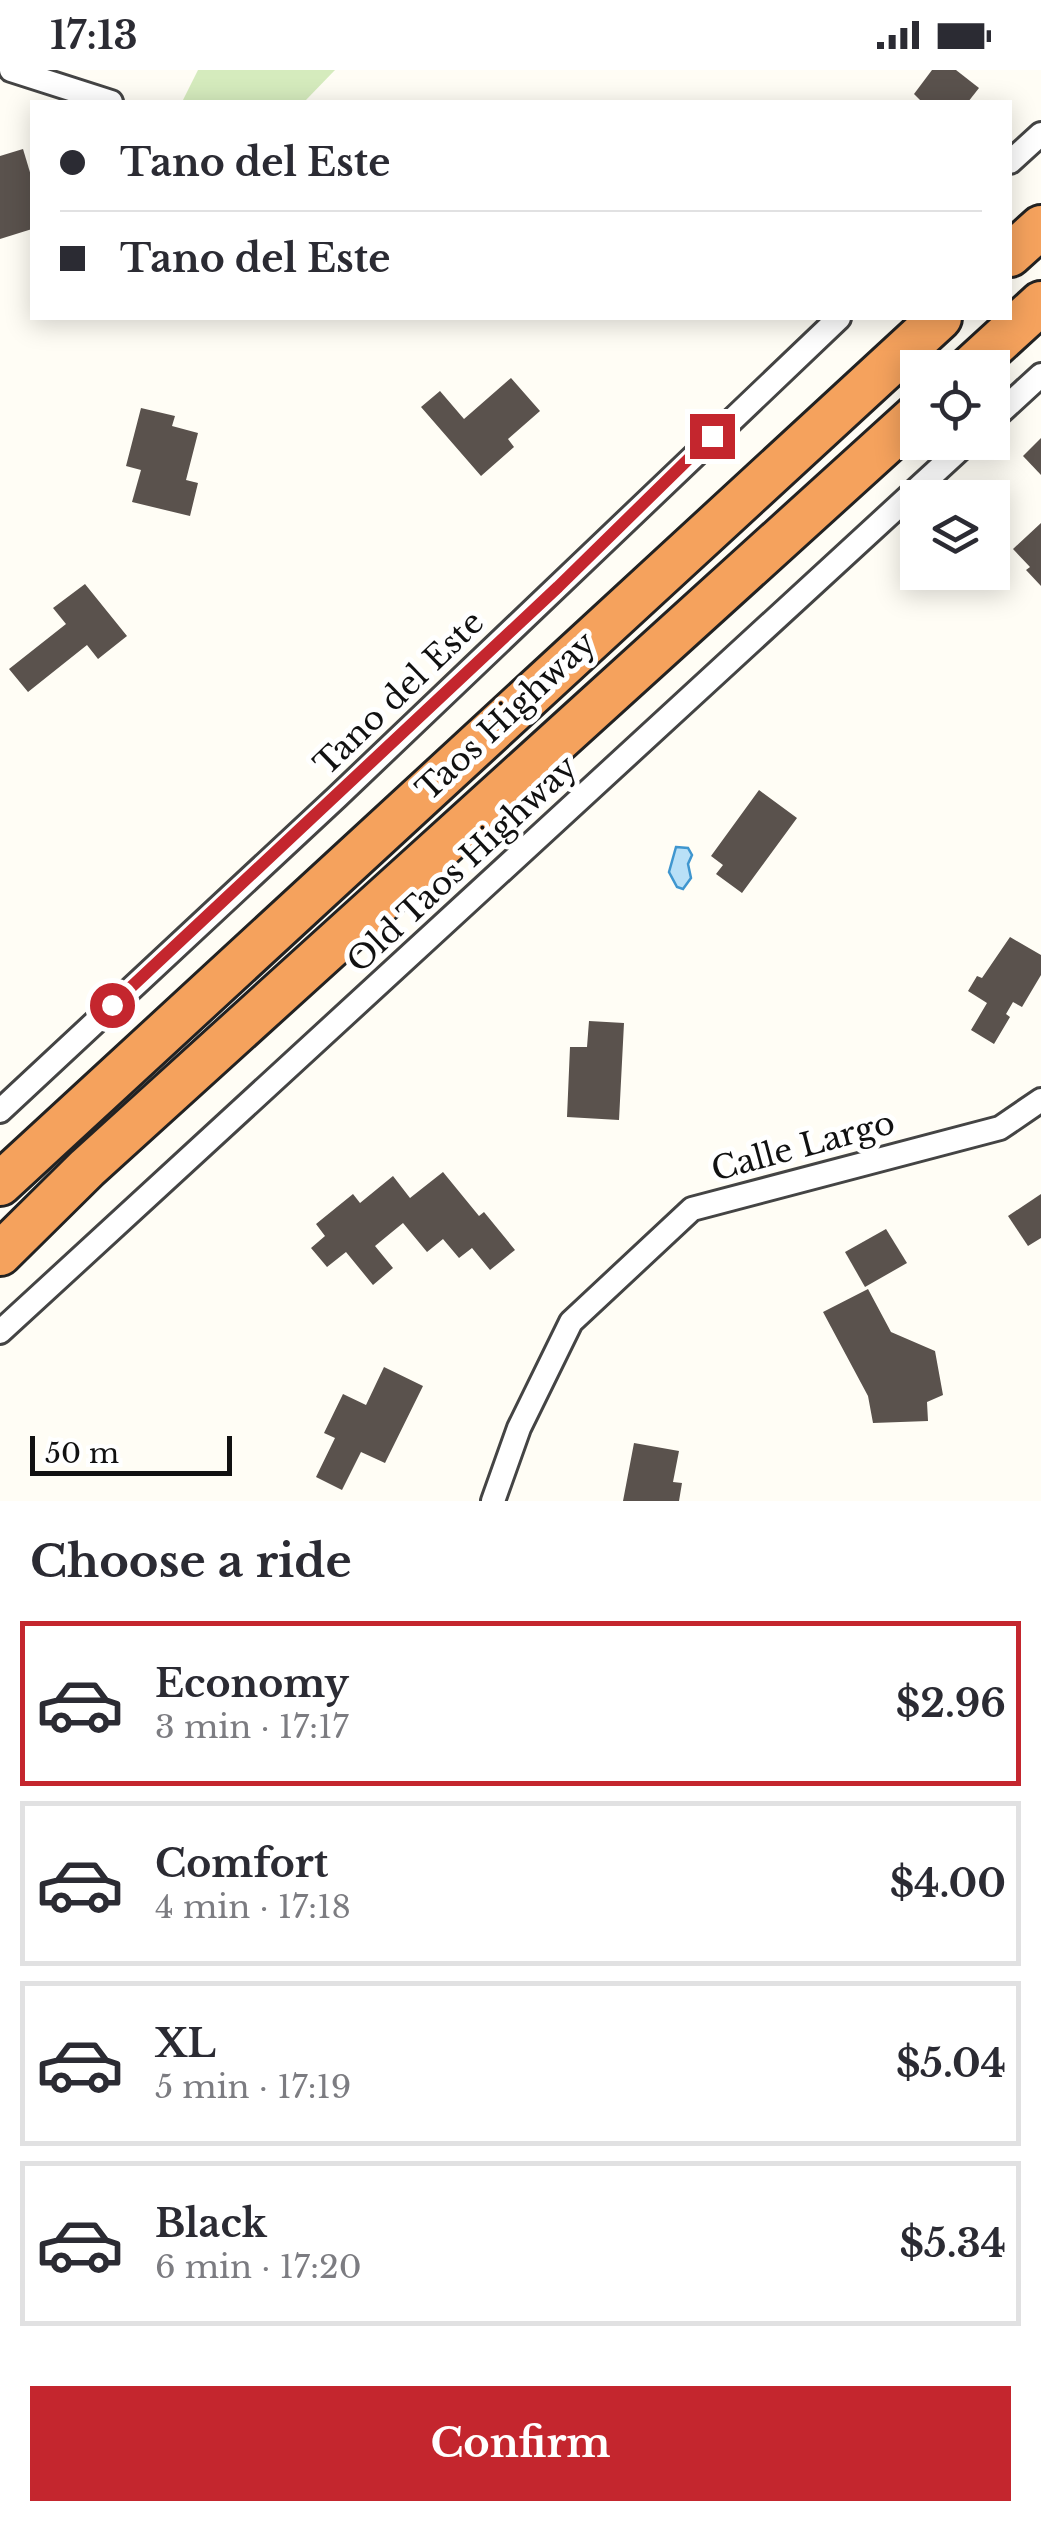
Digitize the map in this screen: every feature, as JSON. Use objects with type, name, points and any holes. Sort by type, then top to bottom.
[{"type":"highway","points":[[1012,253],[1041,227]]},
{"type":"highway","points":[[990,350],[1041,304]]},
{"type":"highway","name":"Taos Highway","points":[[0,1184],[938,320]]},
{"type":"highway","name":"Taos Highway","points":[[0,1254],[87,1168],[900,430]]},
{"type":"street","points":[[11,70],[105,100]]},
{"type":"street","points":[[1012,160],[1041,134]]},
{"type":"street","name":"Tano del Este","points":[[0,1111],[337,797],[837,320]]},
{"type":"street","points":[[1010,404],[1041,376]]},
{"type":"street","name":"Old Taos Highway","points":[[0,1332],[948,460]]},
{"type":"street","name":"Calle Largo","points":[[493,1501],[519,1428],[571,1322],[692,1209],[1000,1128],[1041,1100]]},
{"type":"green space","points":[[198,70],[335,70],[306,100],[183,100]]},
{"type":"water","points":[[676,847],[688,848],[692,855],[688,864],[691,878],[683,889],[677,887],[669,872]]},
{"type":"building","points":[[932,70],[956,70],[979,88],[970,100],[920,100],[914,94]]},
{"type":"building","points":[[23,149],[30,172],[30,230],[0,239],[0,156]]},
{"type":"building","points":[[511,378],[540,411],[508,439],[514,447],[481,476],[421,407],[440,391],[464,419]]},
{"type":"building","points":[[141,408],[175,416],[172,426],[198,433],[186,480],[198,483],[190,516],[132,502],[141,470],[126,466]]},
{"type":"building","points":[[1041,438],[1041,475],[1023,456]]},
{"type":"building","points":[[1041,523],[1041,586],[1013,549]]},
{"type":"building","points":[[85,584],[127,636],[98,659],[87,645],[28,692],[9,669],[66,624],[53,608]]},
{"type":"building","points":[[759,790],[797,818],[742,893],[716,874],[723,865],[711,856]]},
{"type":"building","points":[[1010,937],[1041,955],[1041,975],[1022,1007],[1013,1002],[1006,1014],[1010,1017],[994,1044],[971,1030],[987,1003],[968,991],[977,976],[982,978]]},
{"type":"building","points":[[589,1021],[624,1023],[619,1120],[567,1117],[570,1047],[587,1047]]},
{"type":"building","points":[[443,1172],[479,1216],[484,1212],[515,1250],[490,1270],[472,1248],[459,1258],[443,1239],[427,1252],[403,1223],[375,1246],[393,1268],[373,1285],[346,1252],[327,1267],[311,1248],[325,1236],[316,1224],[353,1194],[360,1203],[393,1176],[410,1198]]},
{"type":"building","points":[[1041,1194],[1041,1238],[1028,1246],[1008,1216]]},
{"type":"building","points":[[886,1229],[907,1263],[865,1287],[845,1252]]},
{"type":"building","points":[[868,1289],[891,1332],[935,1351],[943,1395],[927,1402],[928,1421],[873,1423],[868,1396],[823,1312]]},
{"type":"building","points":[[384,1367],[423,1386],[385,1463],[361,1452],[342,1490],[316,1477],[335,1438],[324,1433],[343,1394],[366,1405]]},
{"type":"building","points":[[634,1443],[679,1451],[673,1482],[682,1483],[679,1501],[623,1501]]},
{"type":"route","points":[[112,1005],[337,797],[712,436]]}]
